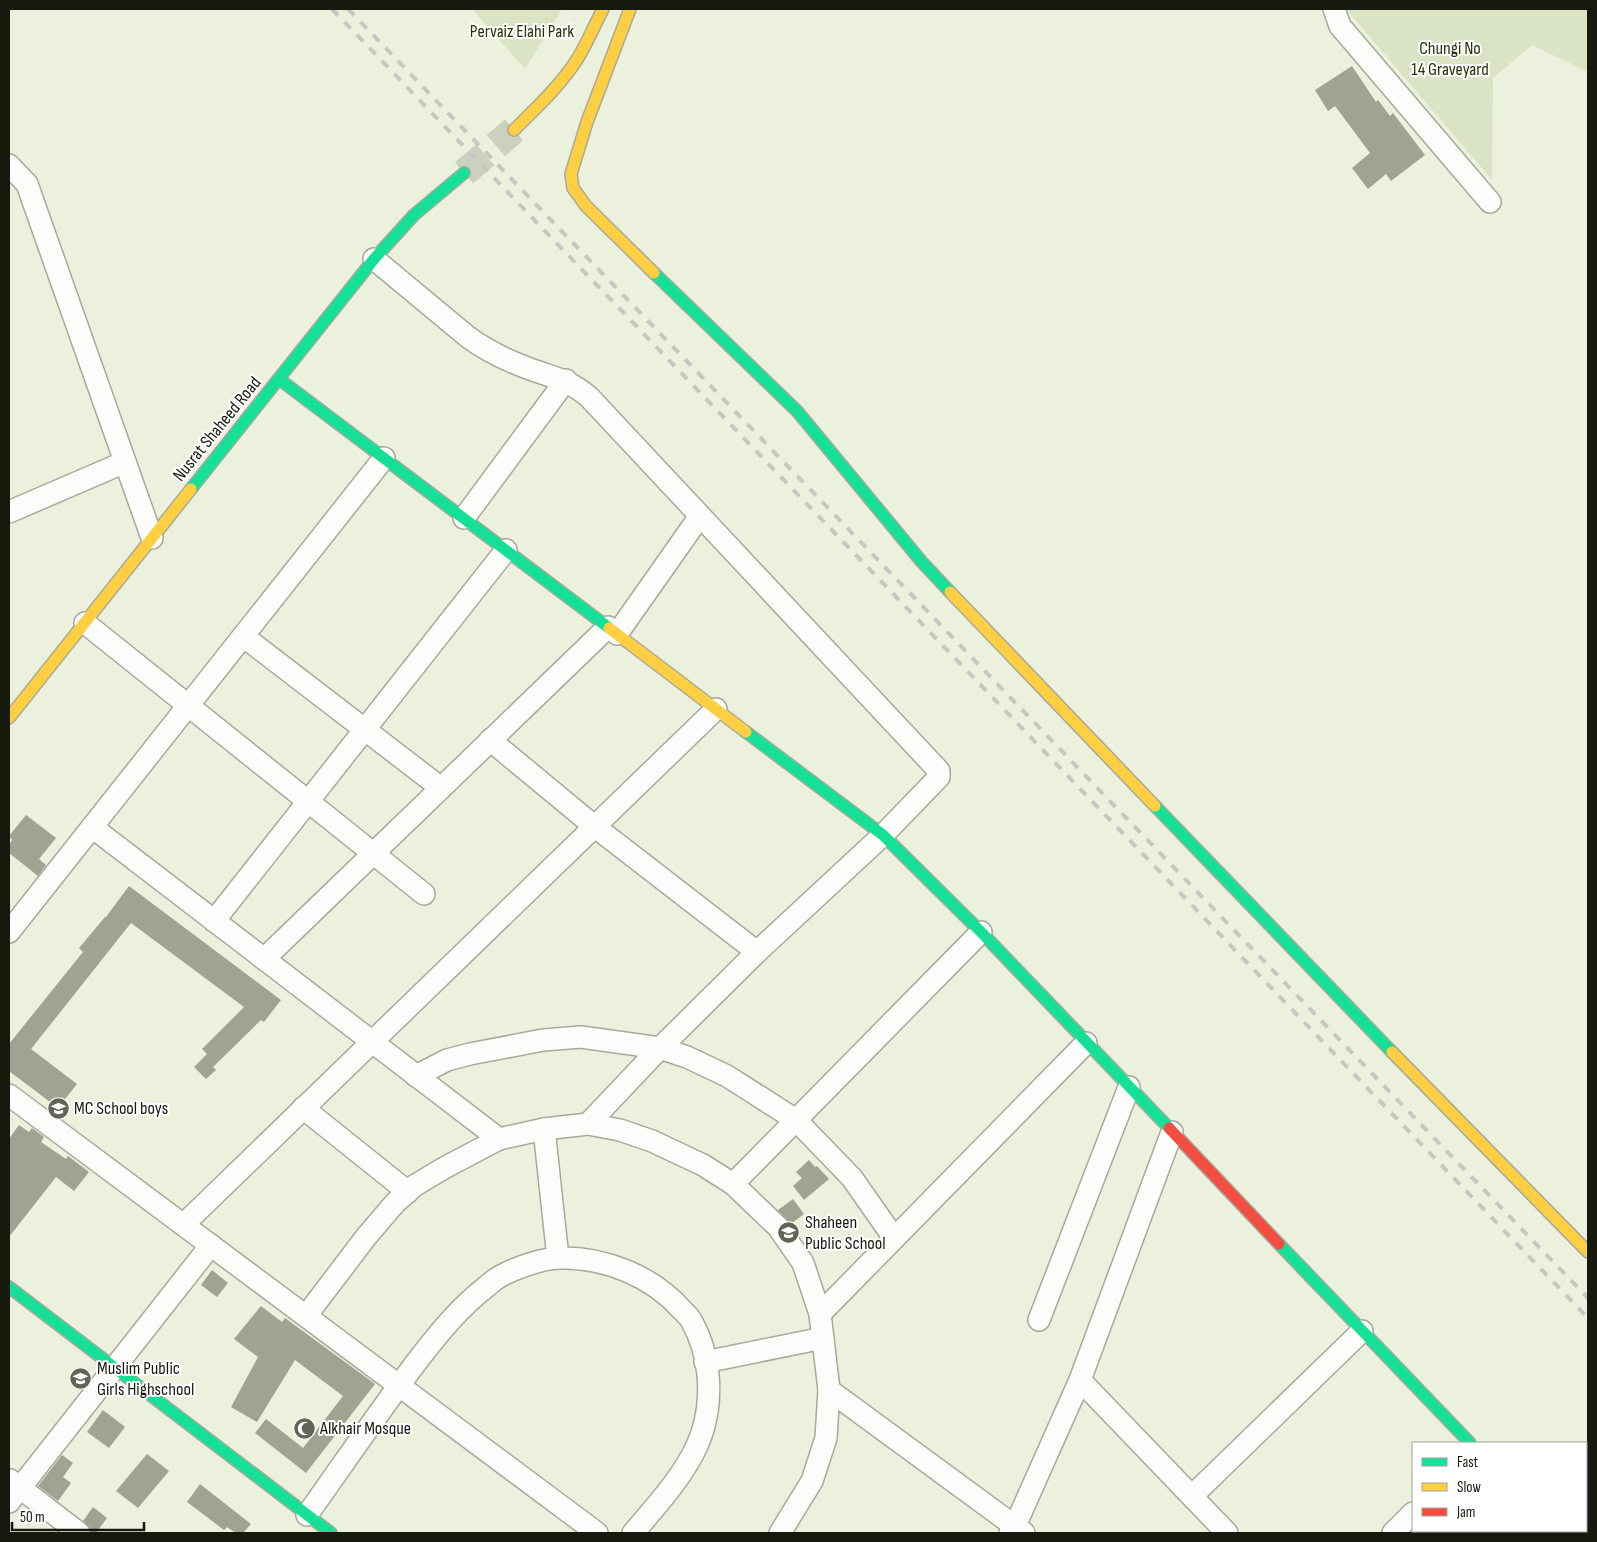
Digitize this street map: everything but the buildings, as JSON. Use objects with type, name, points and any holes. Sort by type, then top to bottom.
[{"type":"street","points":[[514,130],[552,92],[572,67],[586,44],[603,9]]},
{"type":"street","points":[[630,9],[584,131],[571,174],[573,188],[586,206],[656,276],[798,411],[921,561],[1288,945],[1588,1252]]},
{"type":"street","points":[[1334,9],[1340,26],[1490,202]]},
{"type":"street","points":[[9,165],[28,184],[152,538]]},
{"type":"street","name":"Nusrat Shaheed Road","points":[[9,718],[374,259],[414,215],[464,173]]},
{"type":"street","points":[[374,259],[483,348],[530,368],[566,380],[578,387],[939,771],[939,778],[883,835],[757,952],[660,1048],[588,1124]]},
{"type":"street","points":[[279,379],[883,835],[981,932],[1469,1442]]},
{"type":"street","points":[[464,518],[566,380]]},
{"type":"street","points":[[9,932],[384,458]]},
{"type":"street","points":[[9,512],[125,462]]},
{"type":"street","points":[[264,959],[490,740],[613,631],[700,516]]},
{"type":"street","points":[[214,921],[506,550]]},
{"type":"street","points":[[85,623],[424,894]]},
{"type":"street","points":[[243,636],[441,788]]},
{"type":"street","points":[[183,1225],[716,708]]},
{"type":"street","points":[[490,740],[594,826],[757,952]]},
{"type":"street","points":[[92,827],[499,1139]]},
{"type":"street","points":[[734,1184],[981,932]]},
{"type":"street","points":[[416,1076],[447,1060],[470,1054],[543,1040],[581,1037],[660,1048],[687,1057],[727,1076],[796,1120],[852,1178],[894,1238]]},
{"type":"street","points":[[820,1314],[1086,1043]]},
{"type":"street","points":[[1038,1320],[1129,1087]]},
{"type":"street","points":[[9,1095],[598,1533]]},
{"type":"street","points":[[303,1108],[408,1192]]},
{"type":"street","points":[[306,1316],[366,1237],[395,1203],[444,1168],[499,1139],[544,1129],[588,1124],[620,1130],[652,1141],[703,1165],[734,1184],[778,1227],[803,1263],[820,1314],[829,1390],[826,1438],[812,1481],[780,1533]]},
{"type":"street","points":[[544,1129],[558,1258]]},
{"type":"street","points":[[829,1390],[1017,1531],[1080,1380],[1172,1132]]},
{"type":"street","points":[[79,1533],[12,1490],[115,1368],[211,1245]]},
{"type":"street","points":[[307,1515],[399,1385],[442,1329],[472,1298],[500,1276],[522,1266],[558,1258],[612,1265],[656,1286],[672,1298],[692,1320],[703,1347],[709,1389],[704,1426],[690,1459],[656,1507],[633,1533]]},
{"type":"street","points":[[9,1287],[331,1533]]},
{"type":"street","points":[[1192,1496],[1362,1331]]},
{"type":"street","points":[[705,1362],[823,1338]]},
{"type":"street","points":[[1080,1380],[1227,1533]]},
{"type":"street","points":[[1393,1533],[1412,1514]]},
{"type":"green space","name":"Pervaiz Elahi Park","points":[[472,9],[562,9],[525,69]]},
{"type":"green space","name":"Chungi No 14 Graveyard","points":[[1346,9],[1588,9],[1588,72],[1532,45],[1493,78],[1492,180]]},
{"type":"tunnel","points":[[464,173],[514,130]]},
{"type":"railway","points":[[332,9],[1588,1318]]},
{"type":"railway","points":[[348,9],[1588,1298]]},
{"type":"traffic: fast","points":[[191,489],[374,259],[414,215],[464,173]]},
{"type":"traffic: fast","points":[[654,273],[797,411],[921,561],[950,592]]},
{"type":"traffic: fast","points":[[279,379],[609,628]]},
{"type":"traffic: fast","points":[[746,732],[883,835],[981,932],[1169,1128]]},
{"type":"traffic: fast","points":[[1155,806],[1392,1052]]},
{"type":"traffic: fast","points":[[1279,1244],[1469,1442]]},
{"type":"traffic: fast","points":[[9,1287],[331,1533]]},
{"type":"traffic: slow","points":[[514,130],[547,97],[569,71],[584,48],[603,9]]},
{"type":"traffic: slow","points":[[630,9],[587,122],[571,174],[573,188],[586,206],[654,273]]},
{"type":"traffic: slow","points":[[9,718],[191,489]]},
{"type":"traffic: slow","points":[[950,592],[1155,806]]},
{"type":"traffic: slow","points":[[609,628],[746,732]]},
{"type":"traffic: slow","points":[[1392,1052],[1588,1252]]},
{"type":"traffic: jam","points":[[1169,1128],[1279,1244]]},
{"type":"place","name":"MC School boys","points":[[58,1108]]},
{"type":"place","name":"Shaheen Public School","points":[[789,1232]]},
{"type":"place","name":"Muslim Public Girls Highschool","points":[[81,1378]]},
{"type":"place","name":"Alkhair Mosque","points":[[304,1428]]}]
